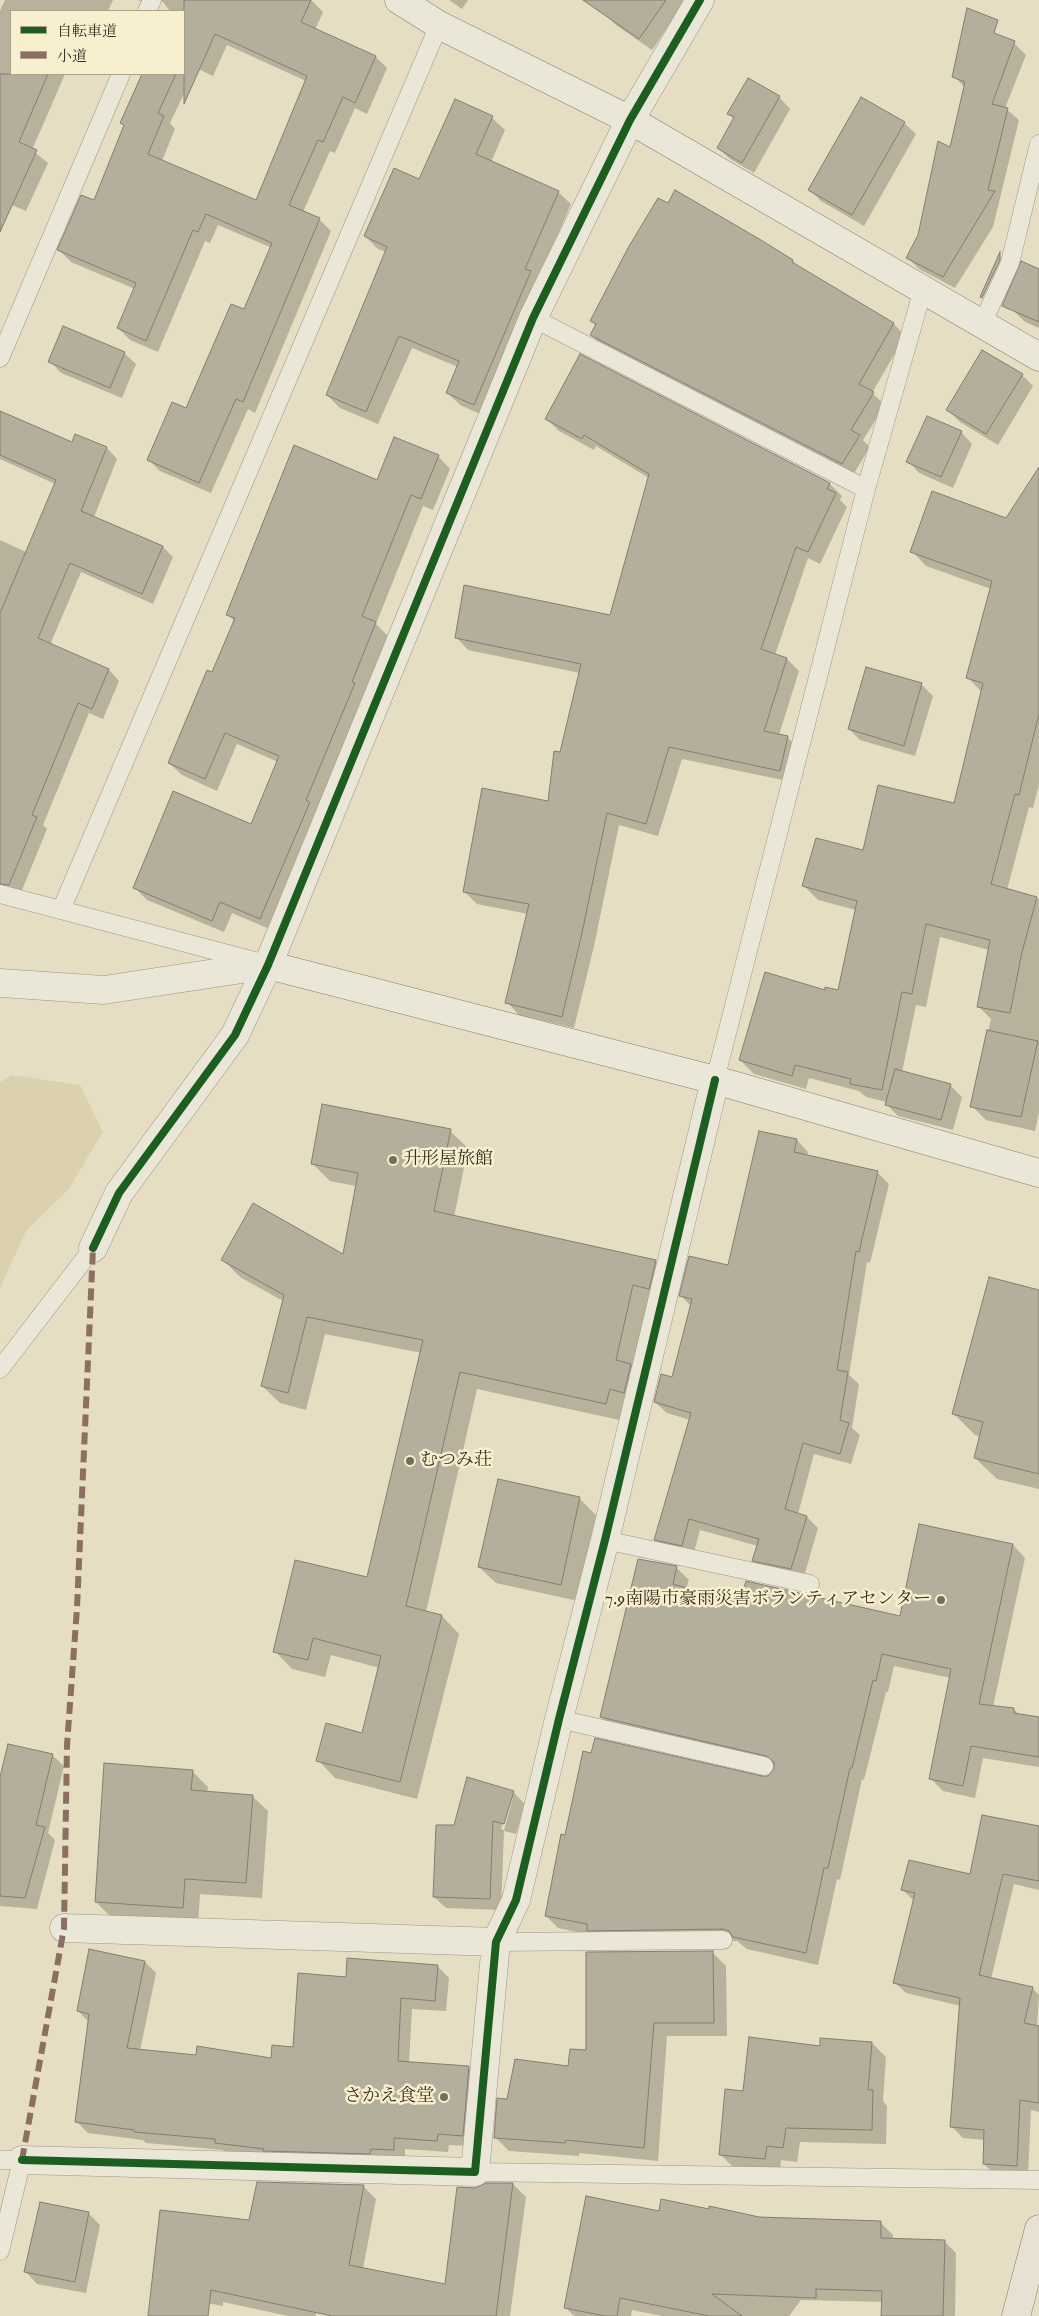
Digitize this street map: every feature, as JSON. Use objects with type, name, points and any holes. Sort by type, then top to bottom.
[{"type":"highway","points":[[1016,2316],[1039,2230]]},
{"type":"street","points":[[399,0],[439,25],[630,120],[1039,357]]},
{"type":"street","points":[[94,1248],[120,1193],[235,1035],[268,965],[533,318],[630,120],[700,0]]},
{"type":"street","points":[[0,982],[104,990],[268,965],[715,1080],[1039,1173]]},
{"type":"street","points":[[11,2160],[475,2172],[496,1942],[516,1900],[559,1719],[605,1540],[715,1080]]},
{"type":"street","points":[[64,1928],[496,1942]]},
{"type":"lane","points":[[61,910],[439,25]]},
{"type":"lane","points":[[0,358],[121,75]]},
{"type":"lane","points":[[982,324],[1010,264],[1039,144]]},
{"type":"lane","points":[[715,1080],[866,489],[923,289]]},
{"type":"lane","points":[[533,318],[866,489]]},
{"type":"lane","points":[[0,894],[268,965]]},
{"type":"lane","points":[[0,1369],[94,1248]]},
{"type":"lane","points":[[605,1540],[810,1584]]},
{"type":"lane","points":[[559,1719],[764,1766]]},
{"type":"lane","points":[[496,1942],[723,1940]]},
{"type":"lane","points":[[0,2251],[11,2160]]},
{"type":"lane","points":[[475,2172],[1039,2180]]},
{"type":"shaded area","points":[[11,1075],[80,1085],[103,1132],[68,1190],[26,1231],[0,1288],[0,1082]]},
{"type":"building","points":[[184,0],[311,0],[301,22],[376,56],[355,103],[343,97],[323,142],[318,140],[289,205],[320,218],[243,402],[236,399],[199,483],[147,460],[172,402],[186,408],[231,304],[244,309],[272,243],[206,214],[198,232],[193,230],[146,341],[117,328],[136,283],[57,250],[81,195],[94,200],[124,125],[120,123],[142,75],[176,75],[158,113],[164,116],[148,154],[256,200],[307,76],[215,34],[184,104]]},
{"type":"building","points":[[583,0],[666,0],[639,39]]},
{"type":"building","points":[[967,8],[998,20],[994,33],[1015,41],[992,104],[1008,108],[988,190],[995,191],[943,277],[906,258],[918,235],[938,141],[950,147],[965,82],[952,77]]},
{"type":"building","points":[[0,74],[48,75],[19,142],[37,150],[0,232]]},
{"type":"building","points":[[748,78],[780,96],[742,163],[717,148],[734,117],[727,114]]},
{"type":"building","points":[[861,97],[905,122],[852,215],[808,190]]},
{"type":"building","points":[[455,99],[493,116],[476,154],[559,191],[525,269],[531,271],[474,405],[446,393],[459,361],[399,336],[366,412],[326,395],[387,247],[364,236],[394,168],[419,179]]},
{"type":"building","points":[[675,190],[761,240],[793,260],[792,262],[894,323],[859,384],[874,392],[851,430],[860,435],[842,464],[590,335],[596,324],[590,321],[628,248],[658,198],[668,203]]},
{"type":"building","points":[[1000,252],[1000,260],[982,298],[980,297]]},
{"type":"building","points":[[1021,261],[1039,269],[1039,322],[1002,306]]},
{"type":"building","points":[[63,326],[125,352],[110,388],[48,362]]},
{"type":"building","points":[[982,350],[1023,374],[986,434],[946,410]]},
{"type":"building","points":[[580,354],[830,483],[827,489],[836,493],[808,552],[796,547],[761,649],[787,658],[764,731],[788,736],[780,771],[669,747],[646,824],[607,813],[562,1017],[505,1003],[529,904],[463,892],[482,788],[548,801],[554,751],[560,752],[581,664],[455,638],[464,585],[610,615],[649,474],[584,435],[582,439],[545,419]]},
{"type":"building","points":[[0,411],[72,442],[75,434],[107,447],[81,511],[163,546],[142,594],[70,563],[38,638],[109,669],[92,709],[78,703],[32,815],[37,817],[9,885],[0,884],[0,613],[56,480],[0,455]]},
{"type":"building","points":[[927,416],[962,431],[941,477],[906,462]]},
{"type":"building","points":[[394,437],[439,455],[421,499],[411,495],[362,616],[376,622],[352,682],[355,683],[306,800],[310,802],[260,919],[220,902],[212,921],[133,888],[173,791],[251,824],[279,756],[225,733],[205,779],[168,763],[207,670],[212,672],[235,618],[226,615],[294,445],[377,480]]},
{"type":"building","points":[[1039,467],[1039,714],[1019,795],[1015,794],[991,884],[1037,897],[1022,952],[1010,1013],[977,1007],[990,940],[926,924],[912,994],[902,992],[882,1090],[850,1084],[851,1079],[795,1065],[792,1076],[739,1060],[765,972],[825,990],[825,987],[838,990],[857,901],[802,886],[816,838],[863,850],[878,785],[954,803],[983,683],[966,678],[992,581],[910,552],[932,491],[1006,518]]},
{"type":"building","points":[[866,667],[922,683],[904,746],[848,729]]},
{"type":"building","points":[[987,1030],[1038,1041],[1021,1117],[970,1107]]},
{"type":"building","points":[[895,1069],[951,1084],[941,1120],[885,1105]]},
{"type":"building","points":[[322,1104],[451,1129],[434,1211],[656,1260],[649,1289],[633,1285],[616,1360],[631,1364],[624,1393],[610,1389],[606,1404],[460,1372],[406,1606],[442,1615],[400,1782],[316,1761],[326,1723],[362,1733],[381,1656],[313,1638],[308,1660],[273,1652],[295,1560],[367,1577],[423,1340],[307,1317],[288,1393],[261,1386],[284,1295],[221,1260],[253,1203],[343,1254],[358,1173],[311,1164]]},
{"type":"building","points":[[759,1131],[797,1139],[794,1152],[878,1171],[859,1252],[856,1251],[837,1370],[848,1372],[840,1420],[849,1423],[840,1454],[803,1443],[785,1509],[807,1516],[791,1569],[752,1561],[759,1539],[689,1519],[682,1546],[654,1540],[691,1413],[654,1402],[661,1374],[672,1377],[692,1299],[679,1296],[689,1256],[728,1265]]},
{"type":"building","points":[[989,1277],[1039,1290],[1039,1474],[974,1458],[983,1422],[952,1414]]},
{"type":"building","points":[[498,1479],[580,1497],[561,1585],[478,1567]]},
{"type":"building","points":[[919,1524],[1013,1544],[979,1704],[1014,1708],[1014,1713],[1039,1717],[1039,1757],[971,1746],[963,1786],[929,1779],[951,1669],[882,1654],[876,1681],[873,1680],[852,1768],[850,1768],[828,1868],[824,1868],[806,1953],[733,1937],[729,1931],[723,1929],[587,1931],[587,1924],[545,1916],[561,1834],[565,1835],[583,1751],[591,1753],[595,1738],[762,1776],[768,1776],[774,1769],[774,1762],[766,1756],[600,1717],[638,1559],[677,1566],[673,1584],[739,1603],[746,1581],[900,1616]]},
{"type":"building","points":[[8,1744],[53,1754],[36,1825],[45,1827],[25,1898],[0,1896],[0,1777]]},
{"type":"building","points":[[104,1763],[193,1770],[191,1790],[253,1795],[246,1883],[185,1879],[183,1908],[95,1902]]},
{"type":"building","points":[[467,1777],[514,1791],[504,1824],[493,1821],[490,1899],[433,1897],[436,1825],[454,1825]]},
{"type":"building","points":[[982,1815],[1039,1826],[1039,1881],[1003,1874],[979,1975],[1033,1987],[1024,2023],[1039,2026],[1039,2103],[1020,2100],[1017,2166],[983,2164],[984,2130],[950,2127],[960,1998],[893,1983],[915,1893],[901,1890],[909,1860],[970,1874]]},
{"type":"building","points":[[89,1949],[145,1961],[127,2048],[196,2055],[197,2046],[271,2058],[272,2045],[293,2047],[298,1973],[346,1977],[347,1958],[438,1965],[435,2001],[401,1998],[398,2061],[469,2066],[463,2136],[438,2134],[437,2141],[394,2138],[394,2150],[371,2149],[370,2154],[263,2151],[264,2149],[215,2143],[215,2139],[134,2132],[134,2130],[75,2122],[89,2014],[77,2011]]},
{"type":"building","points":[[713,1951],[714,2023],[654,2023],[644,2148],[566,2140],[565,2143],[494,2138],[497,2098],[507,2099],[515,2059],[568,2066],[570,2049],[586,2050],[586,1952]]},
{"type":"building","points":[[749,2037],[820,2046],[820,2038],[872,2042],[868,2090],[873,2090],[872,2130],[786,2128],[783,2148],[767,2146],[765,2159],[719,2155],[725,2089],[743,2091]]},
{"type":"building","points":[[257,2182],[364,2185],[349,2265],[445,2284],[457,2187],[475,2188],[486,2183],[513,2183],[496,2316],[332,2316],[211,2290],[208,2316],[148,2316],[160,2210],[249,2220]]},
{"type":"building","points":[[586,2196],[659,2211],[661,2199],[709,2209],[709,2206],[759,2217],[881,2221],[881,2238],[945,2240],[943,2316],[881,2316],[882,2291],[816,2289],[816,2298],[712,2294],[742,2316],[709,2316],[620,2298],[617,2316],[605,2316],[564,2308]]},
{"type":"building","points":[[40,2202],[89,2212],[75,2282],[24,2272]]},
{"type":"marked path","points":[[22,2160],[64,1928],[67,1745],[77,1608],[93,1248]]},
{"type":"cycle path","points":[[93,1248],[119,1193],[235,1035],[268,965],[533,318],[630,120],[700,0]]},
{"type":"cycle path","points":[[22,2160],[475,2172],[496,1942],[516,1900],[559,1719],[605,1540],[715,1080]]},
{"type":"place","name":"升形屋旅館","points":[[393,1160]]},
{"type":"place","name":"むつみ荘","points":[[410,1461]]},
{"type":"place","name":"7.9南陽市豪雨災害ボランティアセンター","points":[[941,1600]]},
{"type":"place","name":"さかえ食堂","points":[[444,2097]]}]
